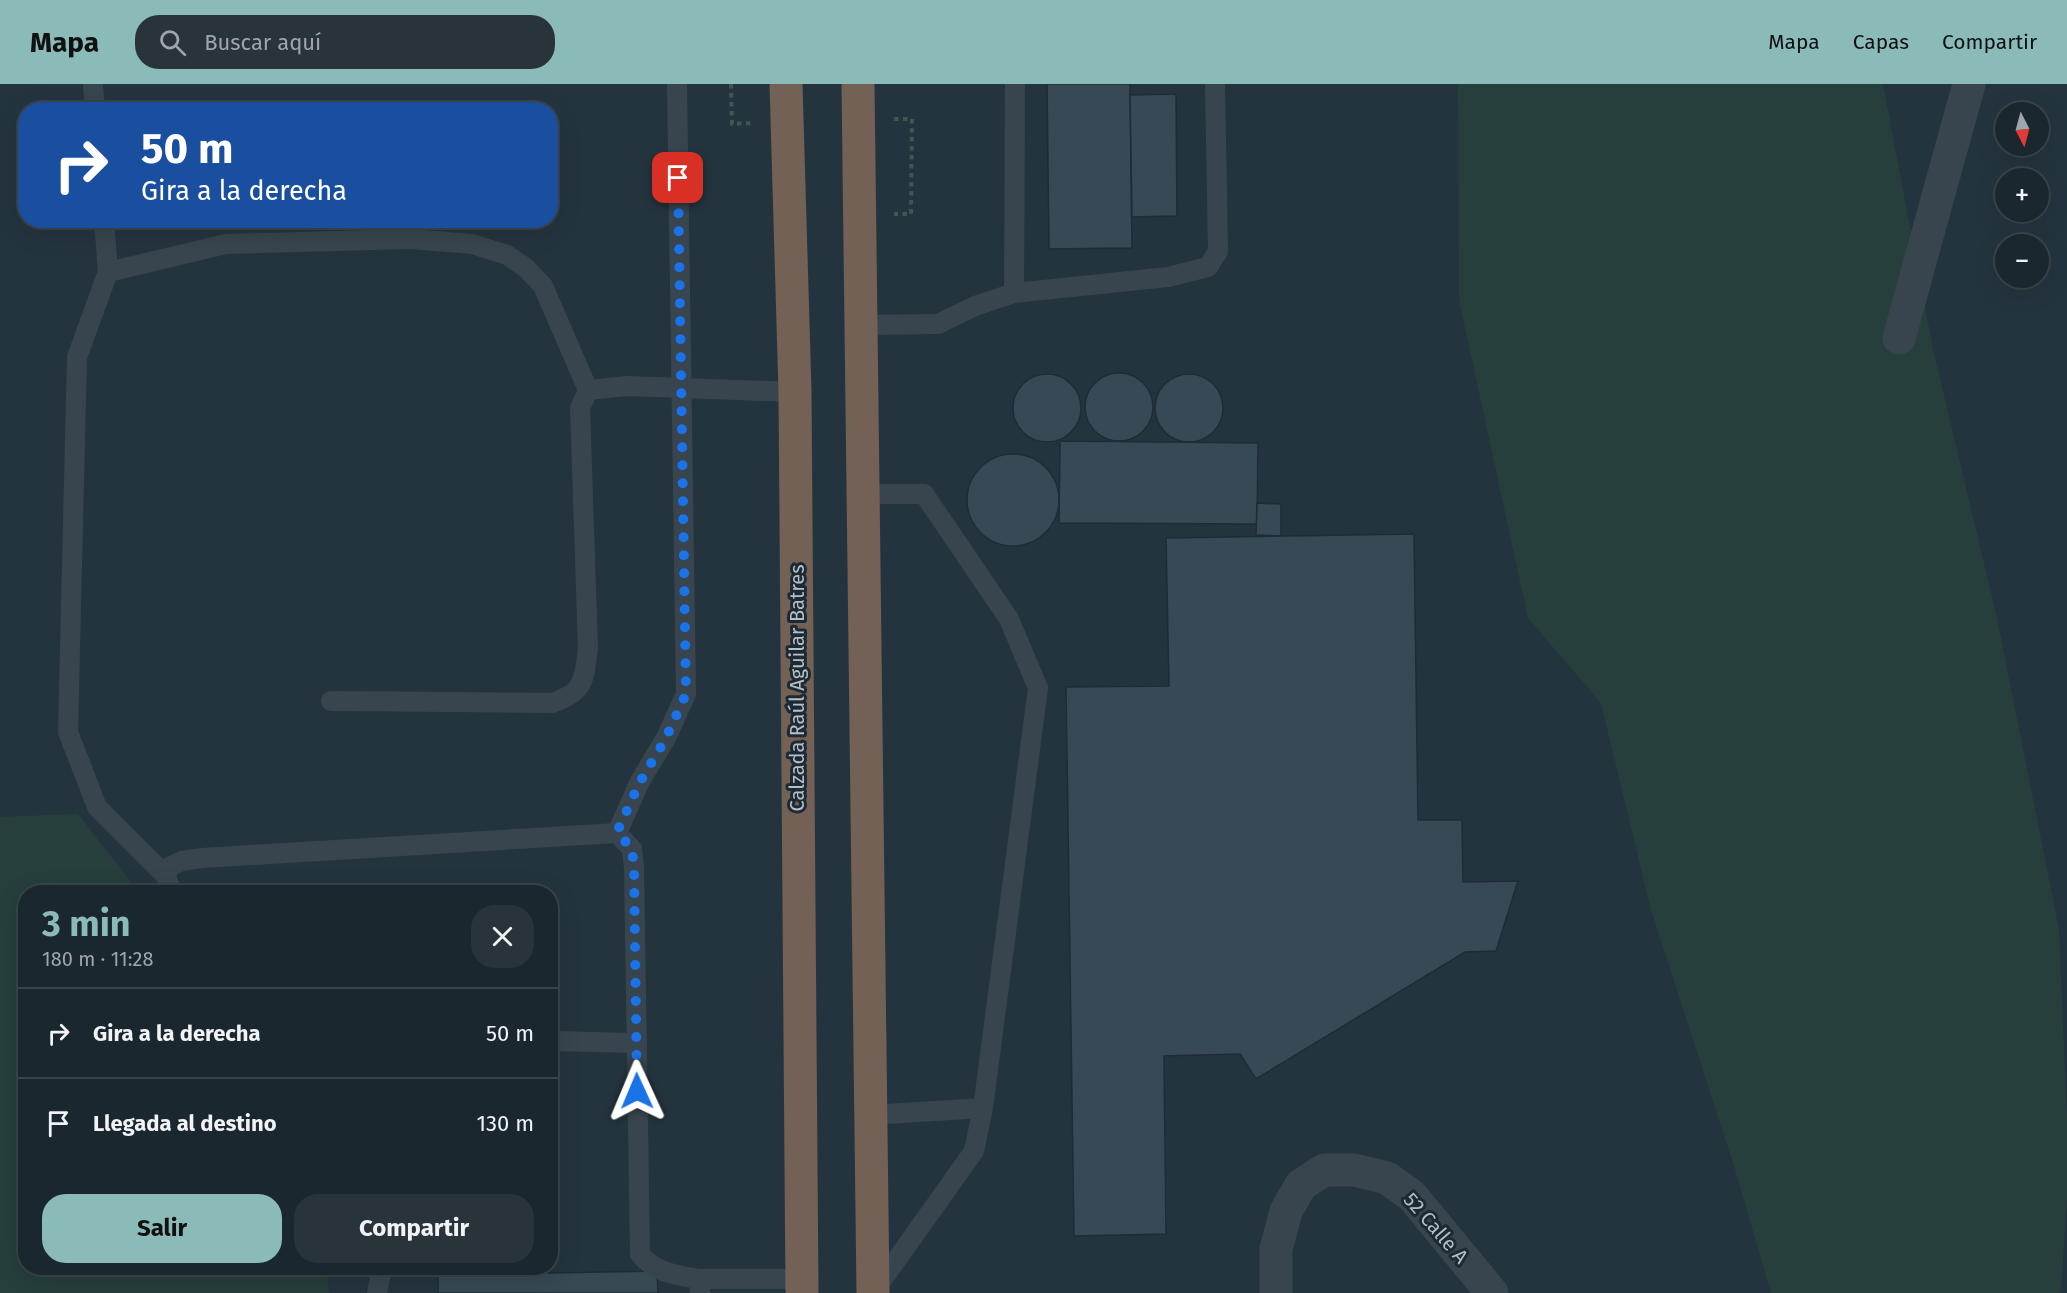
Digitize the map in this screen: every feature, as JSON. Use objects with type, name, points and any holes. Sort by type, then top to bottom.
[{"type":"highway","name":"Calzada Raúl Aguilar Batres","points":[[786,84],[795,392],[802,1286]]},
{"type":"highway","points":[[858,84],[873,1293]]},
{"type":"street","points":[[1899,338],[1969,84]]},
{"type":"street","name":"52 Calle A","points":[[1276,1293],[1276,1249],[1286,1211],[1302,1185],[1324,1170],[1354,1170],[1387,1178],[1412,1196],[1492,1293]]},
{"type":"lane","points":[[93,84],[94,102]]},
{"type":"lane","points":[[617,832],[686,694],[677,84]]},
{"type":"lane","points":[[1014,293],[1016,84]]},
{"type":"lane","points":[[861,325],[938,324],[975,306],[1014,293],[1168,277],[1208,267],[1218,251],[1215,84]]},
{"type":"lane","points":[[105,228],[108,272],[76,357],[68,732],[97,807],[169,884]]},
{"type":"lane","points":[[108,272],[226,244],[410,239],[472,244],[507,255],[526,268],[543,286],[588,390],[580,408],[588,648],[584,680],[570,697],[552,703],[331,701]]},
{"type":"lane","points":[[588,390],[627,386],[795,392]]},
{"type":"lane","points":[[863,494],[924,494],[1009,619],[1038,688],[983,1108],[974,1151],[873,1293]]},
{"type":"lane","points":[[169,884],[169,867],[182,861],[202,858],[617,832]]},
{"type":"lane","points":[[617,832],[632,849],[634,867],[640,1254],[647,1263],[700,1286],[802,1286]]},
{"type":"lane","points":[[558,1041],[637,1043]]},
{"type":"lane","points":[[871,1115],[983,1108]]},
{"type":"lane","points":[[377,1293],[381,1275]]},
{"type":"path","points":[[731,84],[732,124]]},
{"type":"path","points":[[911,214],[912,119]]},
{"type":"green space","points":[[1458,84],[1883,84],[1933,349],[1997,618],[2059,930],[2067,1116],[2067,1197],[2061,1291],[2058,1293],[1771,1293],[1735,1169],[1651,910],[1601,703],[1528,618],[1459,300]]},
{"type":"green space","points":[[78,814],[134,885],[18,885],[18,1275],[328,1275],[329,1293],[0,1293],[0,817]]},
{"type":"building","points":[[1047,84],[1130,84],[1132,248],[1049,249]]},
{"type":"building","points":[[1176,94],[1177,216],[1132,217],[1130,95]]},
{"type":"building","points":[[1119,373],[1132,376],[1143,383],[1150,394],[1153,407],[1150,420],[1143,431],[1132,438],[1119,441],[1106,438],[1095,431],[1088,420],[1085,407],[1088,394],[1095,383],[1106,376]]},
{"type":"building","points":[[1047,374],[1060,377],[1071,384],[1078,395],[1081,408],[1078,421],[1071,432],[1060,439],[1047,442],[1034,439],[1023,432],[1016,421],[1013,408],[1016,395],[1023,384],[1034,377]]},
{"type":"building","points":[[1189,374],[1202,377],[1213,384],[1220,395],[1223,408],[1220,421],[1213,432],[1202,439],[1189,442],[1176,439],[1165,432],[1158,421],[1155,408],[1158,395],[1165,384],[1176,377]]},
{"type":"building","points":[[1060,441],[1258,443],[1257,524],[1059,523]]},
{"type":"building","points":[[1013,454],[1030,458],[1045,468],[1055,483],[1059,500],[1055,517],[1045,532],[1030,542],[1013,546],[996,542],[981,532],[971,517],[967,500],[971,483],[981,468],[996,458]]},
{"type":"building","points":[[1257,503],[1281,504],[1281,536],[1256,535]]},
{"type":"building","points":[[1414,534],[1418,820],[1462,820],[1463,882],[1518,881],[1496,951],[1465,952],[1256,1079],[1240,1054],[1164,1056],[1166,1234],[1074,1236],[1066,687],[1169,686],[1166,538]]},
{"type":"building","points":[[657,1271],[658,1293],[438,1293],[438,1275],[558,1275],[558,1273]]},
{"type":"route","points":[[637,1091],[634,867],[632,849],[617,832],[686,694],[678,178]]}]
